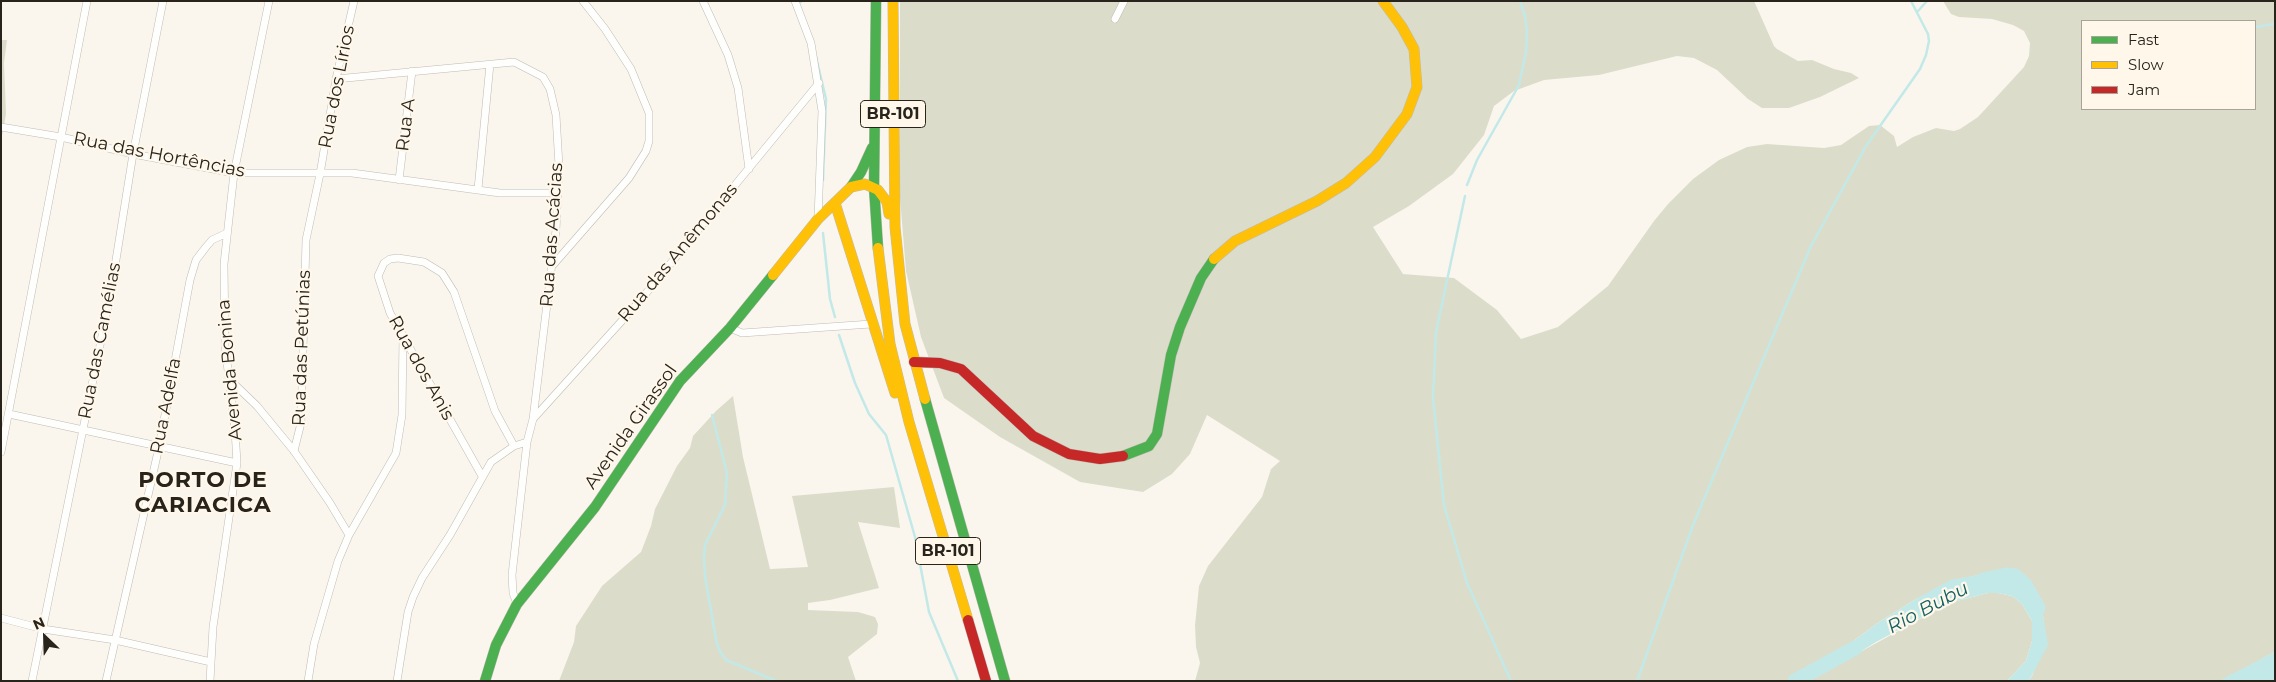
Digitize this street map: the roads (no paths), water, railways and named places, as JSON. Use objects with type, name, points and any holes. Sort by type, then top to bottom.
[{"type":"main road","name":"BR-101","points":[[876,1],[874,187],[877,240],[890,344],[910,422],[986,681]]},
{"type":"main road","name":"BR-101","points":[[893,1],[895,227],[905,324],[914,362],[1006,681]]},
{"type":"main road","points":[[914,362],[940,363],[961,369],[1033,436],[1069,454],[1100,459],[1128,456],[1149,446],[1157,434],[1171,355],[1180,327],[1201,278],[1213,258],[1234,241],[1317,201],[1346,183],[1378,152],[1407,114],[1417,87],[1414,50],[1402,27],[1383,1]]},
{"type":"main road","name":"Avenida Girassol","points":[[485,681],[496,645],[517,604],[595,507],[680,381],[730,328],[818,219],[851,187],[862,172],[875,143]]},
{"type":"main road","points":[[851,187],[865,184],[874,187],[885,197],[888,206],[895,314],[898,320],[905,324]]},
{"type":"main road","points":[[835,203],[871,324],[896,399],[910,422]]},
{"type":"street","points":[[1,452],[87,1]]},
{"type":"street","name":"Rua das Camélias","points":[[32,681],[111,291],[133,154],[163,1]]},
{"type":"street","name":"Avenida Bonina","points":[[210,681],[213,627],[237,463],[225,345],[223,288],[227,234],[234,173],[269,1]]},
{"type":"street","name":"Rua dos Lírios","points":[[320,174],[336,79],[354,1]]},
{"type":"street","points":[[553,266],[628,178],[646,151],[649,141],[649,113],[631,69],[610,36],[583,1]]},
{"type":"street","points":[[703,1],[728,55],[738,88],[749,169]]},
{"type":"street","points":[[795,1],[811,43],[819,83],[822,111],[818,219]]},
{"type":"street","points":[[1115,19],[1124,1]]},
{"type":"street","name":"Rua das Acácias","points":[[336,79],[514,62],[543,77],[550,89],[556,115],[559,166],[553,266],[533,419],[527,442],[512,575],[513,593],[517,604]]},
{"type":"street","points":[[478,189],[490,64]]},
{"type":"street","name":"Rua A","points":[[399,180],[412,71]]},
{"type":"street","name":"Rua das Anêmonas","points":[[533,419],[638,303],[819,83]]},
{"type":"street","name":"Rua das Hortências","points":[[1,127],[61,136],[133,154],[234,173],[352,173],[520,194],[557,193]]},
{"type":"street","name":"Rua das Petúnias","points":[[320,174],[306,240],[301,423],[294,451],[330,502],[349,536]]},
{"type":"street","name":"Rua Adelfa","points":[[106,681],[159,447],[196,260],[212,240],[227,234]]},
{"type":"street","name":"Rua dos Anis","points":[[482,476],[390,313],[378,276],[384,263],[390,259],[406,259],[431,264],[442,273],[456,297],[495,411],[514,446]]},
{"type":"street","points":[[730,328],[742,333],[871,324]]},
{"type":"street","points":[[308,681],[314,644],[338,561],[349,536],[396,453],[401,434],[402,415],[402,335]]},
{"type":"street","points":[[230,380],[257,406],[294,451]]},
{"type":"street","points":[[9,414],[237,463]]},
{"type":"street","points":[[397,681],[408,612],[413,597],[432,560],[450,535],[482,476],[495,457],[514,446],[527,442]]},
{"type":"street","points":[[1,618],[43,629],[115,640],[211,662]]},
{"type":"water","points":[[1984,574],[2012,578],[2030,592],[2042,609],[2048,645],[2029,681],[2007,681],[2026,661],[2032,641],[2032,621],[2022,604],[2012,596],[1998,593],[1988,593],[1949,603],[1842,662],[1836,658],[1840,651],[1879,622],[1916,599],[1950,580]]},
{"type":"water","points":[[2275,652],[2275,680],[2221,681],[2224,678]]},
{"type":"waterway","points":[[1467,185],[1477,160],[1519,85],[1526,52],[1527,31],[1520,1]]},
{"type":"waterway","points":[[1637,681],[1693,525],[1811,246],[1866,146],[1920,69],[1926,55],[1929,41],[1928,34],[1911,1]]},
{"type":"waterway","points":[[1918,11],[1927,1]]},
{"type":"waterway","points":[[2256,27],[2275,24]]},
{"type":"waterway","points":[[816,57],[826,99],[823,180]]},
{"type":"waterway","points":[[1465,196],[1436,332],[1433,398],[1444,505],[1467,583],[1511,681]]},
{"type":"waterway","points":[[823,233],[830,299],[835,317]]},
{"type":"waterway","points":[[839,335],[855,383],[869,414],[886,435],[915,537],[929,612],[958,681]]},
{"type":"waterway","points":[[712,415],[727,473],[725,505],[705,545],[704,557],[705,576],[716,640],[719,650],[726,660],[776,681]]},
{"type":"waterway","name":"Rio Bubu","points":[[1983,580],[2007,575],[2015,576],[2025,585],[2038,608]]},
{"type":"waterway","name":"Rio Bubu","points":[[1795,681],[1855,648]]},
{"type":"district","name":"PORTO DE CARIACICA","points":[[203,494]]}]
